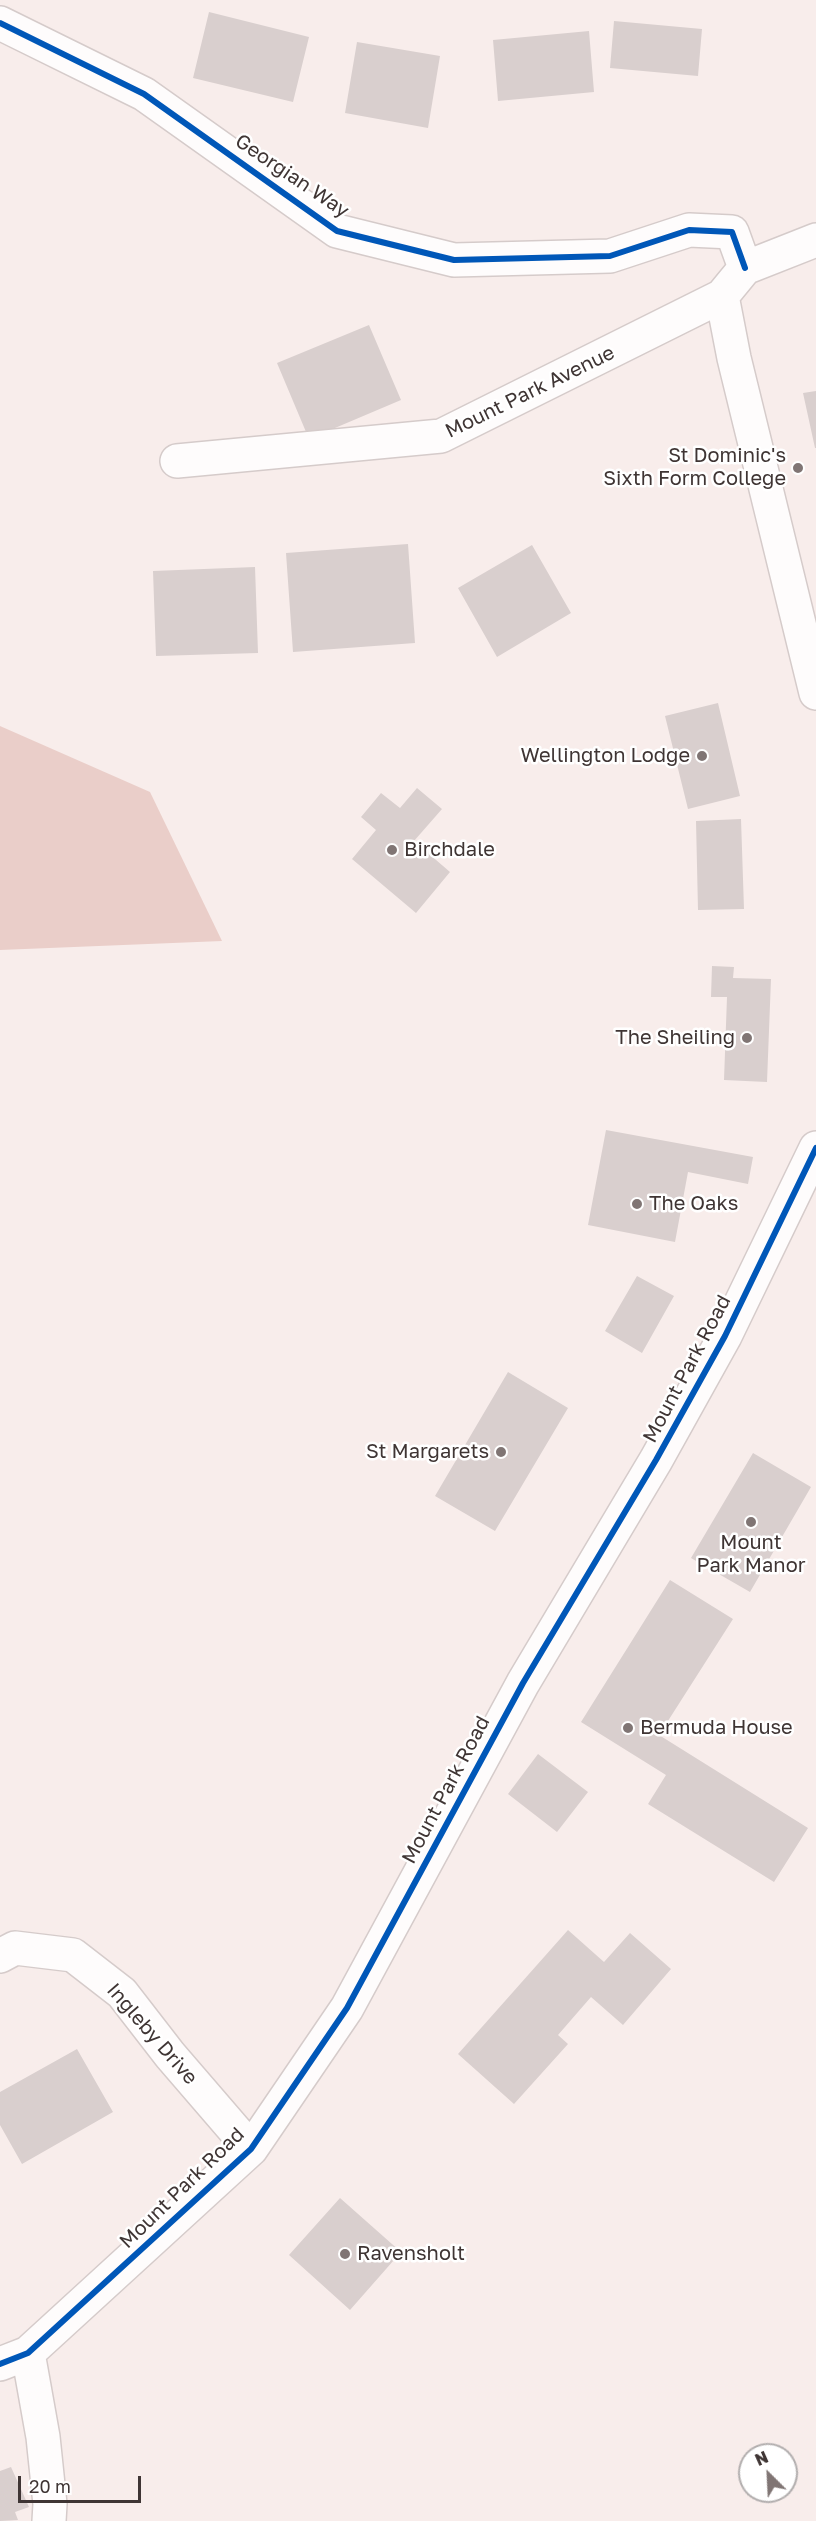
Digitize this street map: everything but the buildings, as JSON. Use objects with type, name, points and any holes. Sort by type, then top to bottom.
[{"type":"street","name":"Georgian Way","points":[[0,23],[144,94],[337,231],[454,260],[610,256],[689,231],[732,232],[745,268]]},
{"type":"street","name":"Mount Park Avenue","points":[[177,461],[441,436],[722,296],[745,268],[816,240]]},
{"type":"street","points":[[722,296],[734,358],[816,693]]},
{"type":"street","name":"Mount Park Road","points":[[48,2521],[50,2504],[44,2448],[14,2358],[251,2149],[347,2008],[523,1683],[656,1460],[805,1195],[816,1148]]},
{"type":"street","name":"Ingleby Drive","points":[[0,1956],[15,1948],[73,1954],[122,1993],[170,2055],[251,2149]]},
{"type":"shaded area","points":[[0,726],[150,792],[222,941],[0,950]]},
{"type":"cycle path","points":[[0,23],[144,94],[337,231],[454,260],[610,256],[689,230],[732,232],[745,268]]},
{"type":"cycle path","points":[[0,2364],[28,2353],[251,2149],[347,2008],[523,1683],[656,1460],[725,1336],[816,1148]]},
{"type":"place","name":"St Dominic's Sixth Form College","points":[[798,468]]},
{"type":"place","name":"Wellington Lodge","points":[[702,756]]},
{"type":"place","name":"Birchdale","points":[[392,850]]},
{"type":"place","name":"The Sheiling","points":[[747,1038]]},
{"type":"place","name":"The Oaks","points":[[637,1204]]},
{"type":"place","name":"St Margarets","points":[[501,1452]]},
{"type":"place","name":"Mount Park Manor","points":[[751,1522]]},
{"type":"place","name":"Bermuda House","points":[[628,1728]]},
{"type":"place","name":"Ravensholt","points":[[345,2254]]}]
